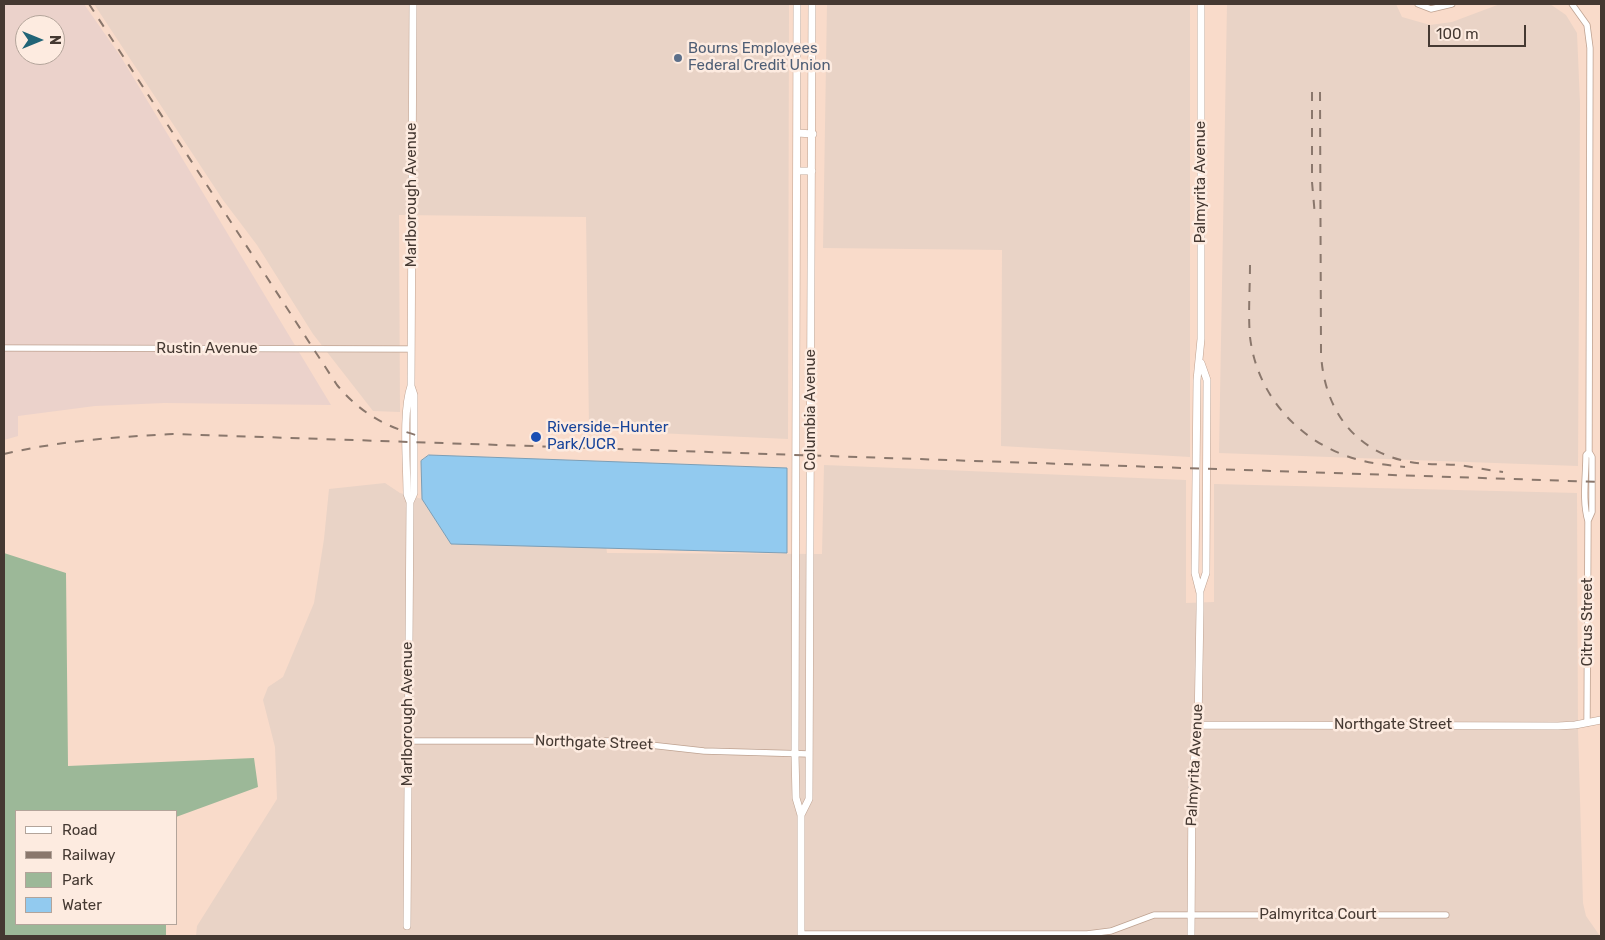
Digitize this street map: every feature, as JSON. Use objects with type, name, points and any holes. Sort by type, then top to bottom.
[{"type":"street","name":"Marlborough Avenue","points":[[407,926],[410,502],[407,494],[407,395],[410,386],[411,349],[413,4]]},
{"type":"street","name":"Columbia Avenue","points":[[797,4],[798,338],[795,754],[796,798],[801,816],[801,935]]},
{"type":"street","name":"Columbia Avenue","points":[[801,816],[809,799],[812,4]]},
{"type":"street","name":"Palmyrita Avenue","points":[[1191,936],[1192,783],[1198,725],[1200,593],[1195,563],[1197,380],[1200,361],[1200,4]]},
{"type":"street","points":[[1418,4],[1431,9],[1452,4]]},
{"type":"street","name":"Citrus Street","points":[[1572,4],[1586,25],[1590,43],[1589,452],[1586,455],[1585,513],[1588,521],[1587,723]]},
{"type":"street","points":[[797,133],[813,134]]},
{"type":"street","points":[[797,171],[812,171]]},
{"type":"street","points":[[798,338],[812,338]]},
{"type":"street","name":"Rustin Avenue","points":[[4,348],[411,349]]},
{"type":"street","name":"Palmyrita Avenue","points":[[1200,361],[1207,380],[1208,505],[1206,572],[1200,593]]},
{"type":"street","points":[[796,636],[809,636]]},
{"type":"street","name":"Northgate Street","points":[[1198,725],[1558,726],[1601,720]]},
{"type":"street","name":"Northgate Street","points":[[408,741],[630,742],[697,750],[809,754]]},
{"type":"street","points":[[801,935],[1100,933],[1154,915],[1191,914]]},
{"type":"street","name":"Palmyritca Court","points":[[1191,914],[1446,915]]},
{"type":"shaded area","points":[[4,4],[84,4],[121,57],[331,405],[164,403],[95,406],[18,416],[18,436],[4,440]]},
{"type":"shaded area","points":[[94,4],[789,4],[788,439],[591,430],[589,427],[586,217],[399,215],[400,412],[373,411],[313,334],[257,245],[223,200]]},
{"type":"shaded area","points":[[827,4],[1190,4],[1190,457],[1001,446],[1002,250],[823,248]]},
{"type":"shaded area","points":[[1227,4],[1396,4],[1402,17],[1430,25],[1452,22],[1500,4],[1550,4],[1566,15],[1577,33],[1580,103],[1578,466],[1219,453]]},
{"type":"shaded area","points":[[1601,163],[1601,467],[1600,467]]},
{"type":"shaded area","points":[[824,465],[1186,480],[1186,603],[1214,602],[1214,484],[1577,493],[1578,730],[1583,903],[1586,916],[1600,936],[196,936],[197,926],[277,799],[275,747],[263,700],[268,687],[283,677],[314,603],[324,539],[329,489],[385,483],[400,493],[422,499],[451,544],[606,545],[607,553],[822,554]]},
{"type":"green space","points":[[4,553],[66,573],[68,766],[254,758],[258,787],[178,816],[178,810],[15,810],[15,925],[166,925],[166,936],[4,936]]},
{"type":"water","points":[[429,455],[787,468],[787,553],[451,544],[422,499],[421,461]]},
{"type":"railway","points":[[89,4],[337,385],[366,412],[398,429],[423,437]]},
{"type":"railway","points":[[1312,92],[1312,182],[1315,216]]},
{"type":"railway","points":[[1320,92],[1321,352],[1327,390],[1334,407],[1355,435],[1369,446],[1386,455],[1424,464],[1458,465],[1503,472]]},
{"type":"railway","points":[[1250,265],[1249,328],[1254,359],[1272,397],[1285,414],[1300,429],[1336,452],[1368,462],[1405,467]]},
{"type":"railway","points":[[4,454],[109,438],[173,434],[1601,482]]},
{"type":"place","name":"Bourns Employees Federal Credit Union","points":[[678,58]]},
{"type":"place","name":"Riverside–Hunter Park/UCR","points":[[536,437]]}]
